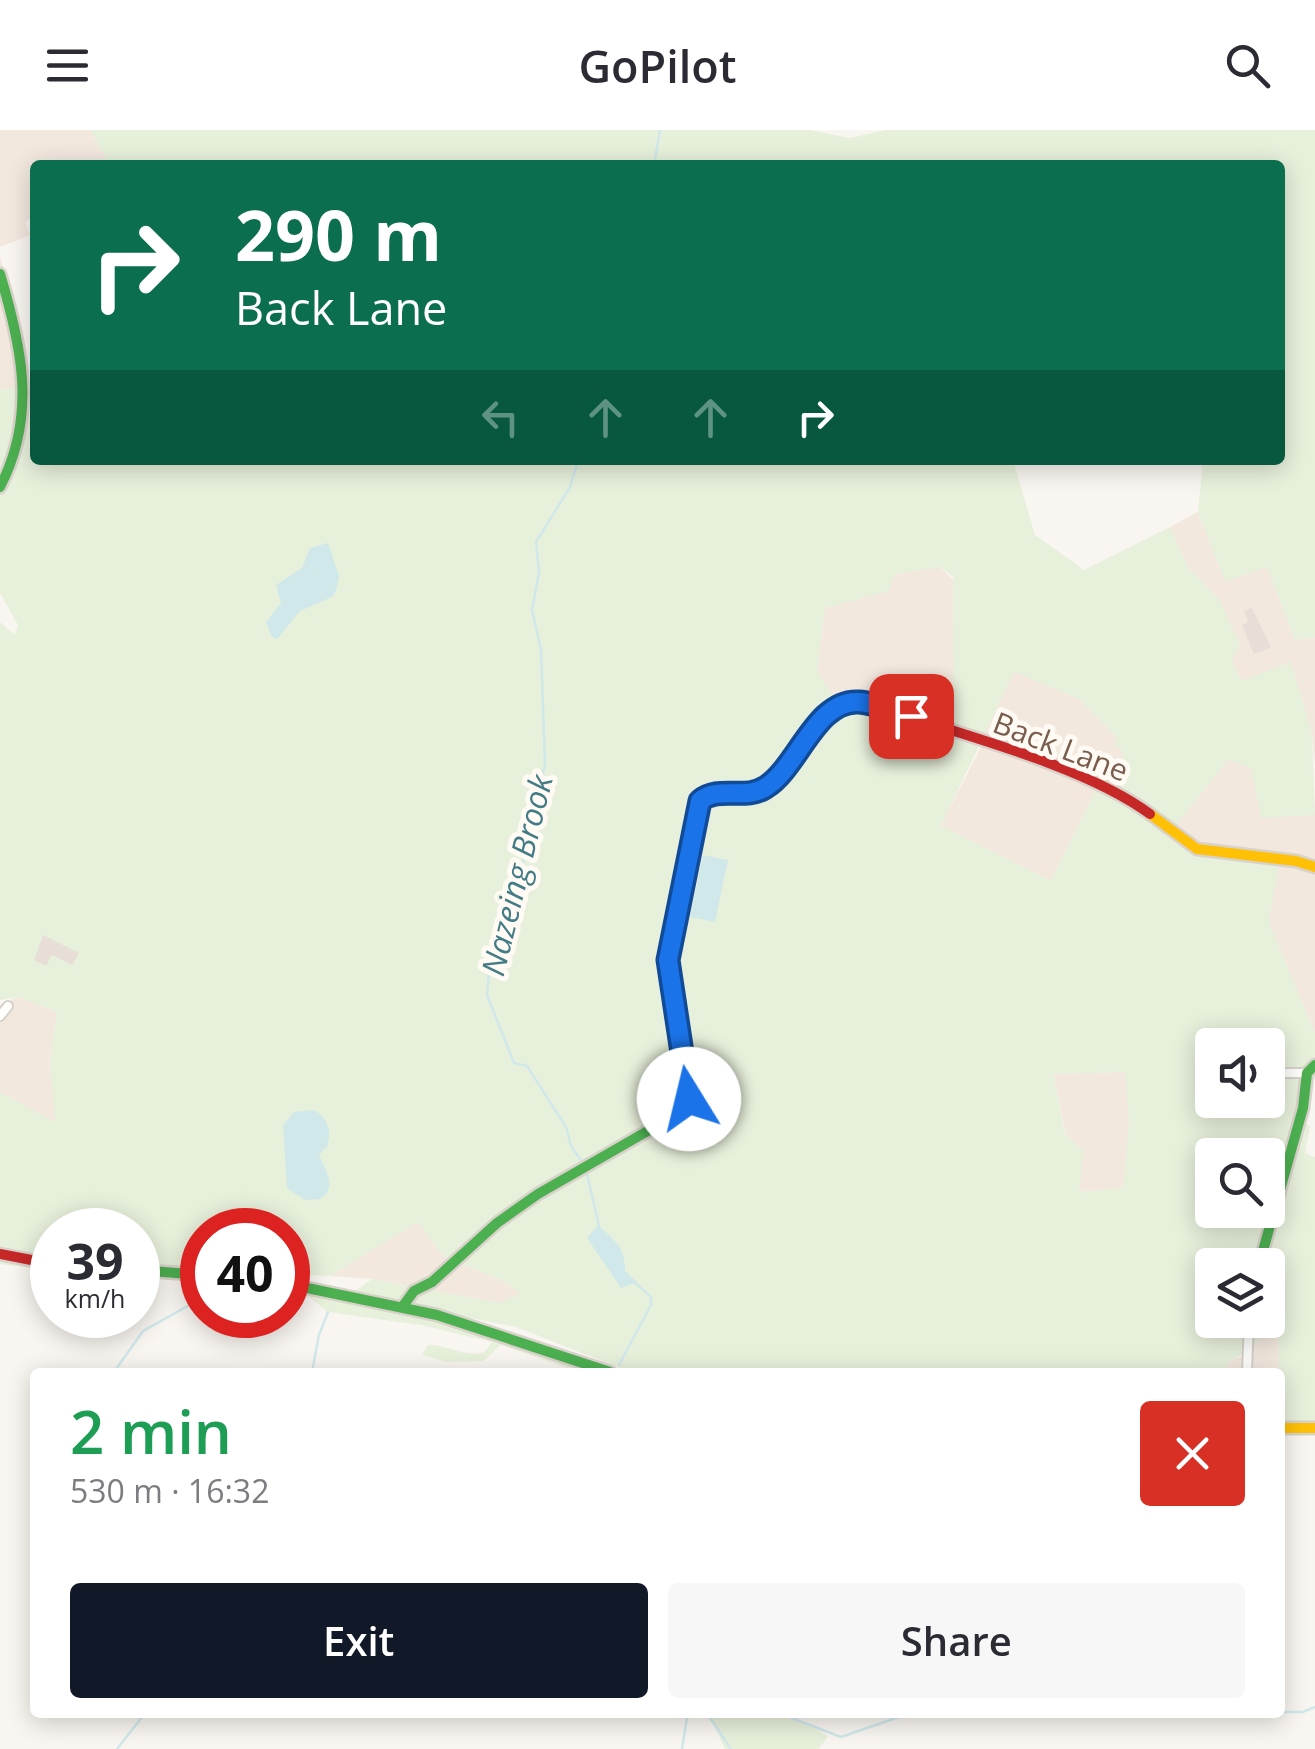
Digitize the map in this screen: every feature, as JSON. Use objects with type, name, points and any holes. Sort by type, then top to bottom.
[{"type":"street","points":[[0,274],[16,327],[26,406],[18,453],[0,487]]},
{"type":"street","name":"Back Lane","points":[[403,1306],[414,1291],[432,1282],[497,1223],[538,1194],[686,1108],[689,1088],[668,960],[696,810],[708,795],[750,794],[771,784],[820,723],[841,704],[867,703],[1062,770],[1138,804],[1197,849],[1315,868]]},
{"type":"street","points":[[0,1016],[8,1006]]},
{"type":"street","points":[[1264,1248],[1311,1069],[1285,1071]]},
{"type":"street","points":[[0,1254],[30,1260]]},
{"type":"street","points":[[310,1288],[403,1306],[487,1329],[599,1368]]},
{"type":"street","points":[[1247,1368],[1248,1338]]},
{"type":"street","points":[[1285,1428],[1315,1428]]},
{"type":"shaded area","points":[[0,130],[91,130],[106,160],[30,160],[30,219],[25,222],[30,235],[0,247]]},
{"type":"shaded area","points":[[0,257],[20,325],[29,384],[0,390]]},
{"type":"shaded area","points":[[1198,512],[1225,581],[1267,566],[1295,640],[1315,637],[1315,766],[1312,734],[1291,663],[1241,682],[1232,661],[1220,601],[1187,566],[1170,527]]},
{"type":"shaded area","points":[[940,567],[1060,690],[1079,699],[1119,739],[1127,766],[1114,791],[1098,785],[1051,881],[940,827],[983,743],[841,709],[817,671],[825,607],[888,591],[895,574]]},
{"type":"shaded area","points":[[1228,760],[1251,767],[1262,817],[1315,815],[1315,1033],[1268,921],[1279,863],[1222,858],[1191,850],[1176,825]]},
{"type":"shaded area","points":[[18,997],[57,1012],[50,1062],[56,1123],[0,1092],[0,1005]]},
{"type":"shaded area","points":[[1126,1072],[1129,1126],[1123,1188],[1078,1192],[1053,1074]]},
{"type":"shaded area","points":[[418,1221],[443,1256],[505,1282],[521,1294],[499,1303],[372,1279],[330,1276]]},
{"type":"shaded area","points":[[1256,1338],[1278,1338],[1280,1368],[1227,1368],[1230,1361],[1243,1356]]},
{"type":"green space","points":[[91,130],[809,130],[850,138],[886,130],[1315,130],[1315,637],[1295,640],[1267,567],[1225,582],[1198,512],[1203,465],[1285,465],[1285,160],[106,160]]},
{"type":"green space","points":[[29,384],[30,465],[1014,465],[1035,535],[1084,570],[1170,527],[1187,566],[1220,601],[1240,645],[1232,661],[1241,681],[1291,662],[1312,734],[1315,815],[1261,818],[1251,768],[1228,760],[1176,825],[1195,842],[1192,850],[1222,858],[1279,863],[1269,922],[1315,1033],[1315,1079],[1301,1084],[1296,1117],[1310,1126],[1305,1153],[1315,1157],[1315,1425],[1285,1425],[1285,1368],[1279,1368],[1278,1338],[1285,1338],[1285,1248],[1195,1248],[1195,1338],[1259,1338],[1227,1368],[620,1368],[516,1327],[350,1295],[372,1279],[499,1303],[520,1294],[505,1282],[443,1256],[418,1222],[330,1276],[310,1275],[310,1208],[180,1208],[180,1280],[160,1278],[160,1208],[30,1208],[30,1268],[0,1264],[0,1092],[55,1122],[50,1062],[57,1012],[18,997],[0,1000],[0,622],[15,635],[18,625],[0,593],[0,390]],"holes":[[[940,567],[953,577],[954,731],[855,704],[841,708],[817,671],[825,608],[889,591],[895,574]],[[1014,672],[1079,699],[1118,739],[1113,745],[1120,748],[1127,766],[1115,791],[1098,785],[1051,881],[941,826]],[[1125,1072],[1129,1126],[1123,1188],[1079,1192],[1084,1151],[1065,1134],[1053,1074]]]},
{"type":"green space","points":[[310,1289],[495,1335],[585,1368],[567,1368],[501,1345],[483,1361],[448,1362],[422,1355],[428,1345],[478,1353],[485,1352],[492,1342],[421,1325],[328,1312],[310,1298]]},
{"type":"green space","points":[[708,1718],[786,1718],[828,1736],[819,1749],[725,1749]]},
{"type":"water","points":[[328,543],[339,576],[336,591],[332,597],[300,611],[277,639],[272,637],[266,622],[281,603],[276,585],[302,568],[310,548]]},
{"type":"water","points":[[703,855],[728,860],[715,922],[690,917]]},
{"type":"water","points":[[314,1110],[329,1130],[327,1147],[319,1154],[329,1189],[320,1199],[305,1200],[287,1188],[283,1125],[294,1112]]},
{"type":"water","points":[[598,1225],[618,1245],[625,1271],[637,1282],[621,1288],[587,1238]]},
{"type":"building","points":[[1252,608],[1271,647],[1254,654],[1242,625],[1248,622],[1244,611]]},
{"type":"building","points":[[43,935],[79,953],[72,965],[52,955],[46,966],[34,960]]},
{"type":"waterway","name":"Nazeing Brook","points":[[655,160],[660,130]]},
{"type":"waterway","name":"Nazeing Brook","points":[[577,465],[570,487],[536,542],[539,572],[532,610],[541,650],[545,764],[516,894],[490,959],[487,995],[514,1063],[527,1066],[566,1127],[571,1146],[583,1163]]},
{"type":"waterway","name":"Nazeing Brook","points":[[586,1170],[599,1226]]},
{"type":"waterway","name":"Nazeing Brook","points":[[619,1365],[651,1305],[651,1297],[634,1282]]},
{"type":"waterway","points":[[117,1368],[143,1331],[180,1310]]},
{"type":"waterway","points":[[313,1368],[328,1312]]},
{"type":"waterway","points":[[1285,1712],[1315,1707]]},
{"type":"waterway","points":[[117,1749],[141,1718]]},
{"type":"waterway","points":[[682,1749],[687,1718]]},
{"type":"waterway","name":"Nazeing Brook","points":[[710,1718],[731,1749]]},
{"type":"waterway","points":[[792,1718],[841,1737],[896,1718]]},
{"type":"traffic: fast","points":[[0,274],[22,381],[19,434],[0,487]]},
{"type":"traffic: fast","points":[[403,1306],[414,1291],[432,1282],[497,1223],[538,1194],[686,1109],[689,1089],[668,959],[682,886]]},
{"type":"traffic: fast","points":[[1264,1248],[1303,1108],[1307,1073],[1315,1065]]},
{"type":"traffic: fast","points":[[160,1272],[180,1273]]},
{"type":"traffic: fast","points":[[310,1289],[437,1315],[598,1368]]},
{"type":"traffic: slow","points":[[1150,814],[1197,849],[1296,861],[1315,867]]},
{"type":"traffic: slow","points":[[1285,1428],[1315,1428]]},
{"type":"traffic: jam","points":[[682,886],[696,810],[708,795],[762,790],[789,766],[831,714],[867,703],[1052,764],[1150,814]]},
{"type":"traffic: jam","points":[[0,1254],[30,1260]]},
{"type":"route","points":[[689,1099],[668,960],[700,801],[716,793],[750,794],[771,784],[820,723],[841,704],[867,703],[911,716]]}]
